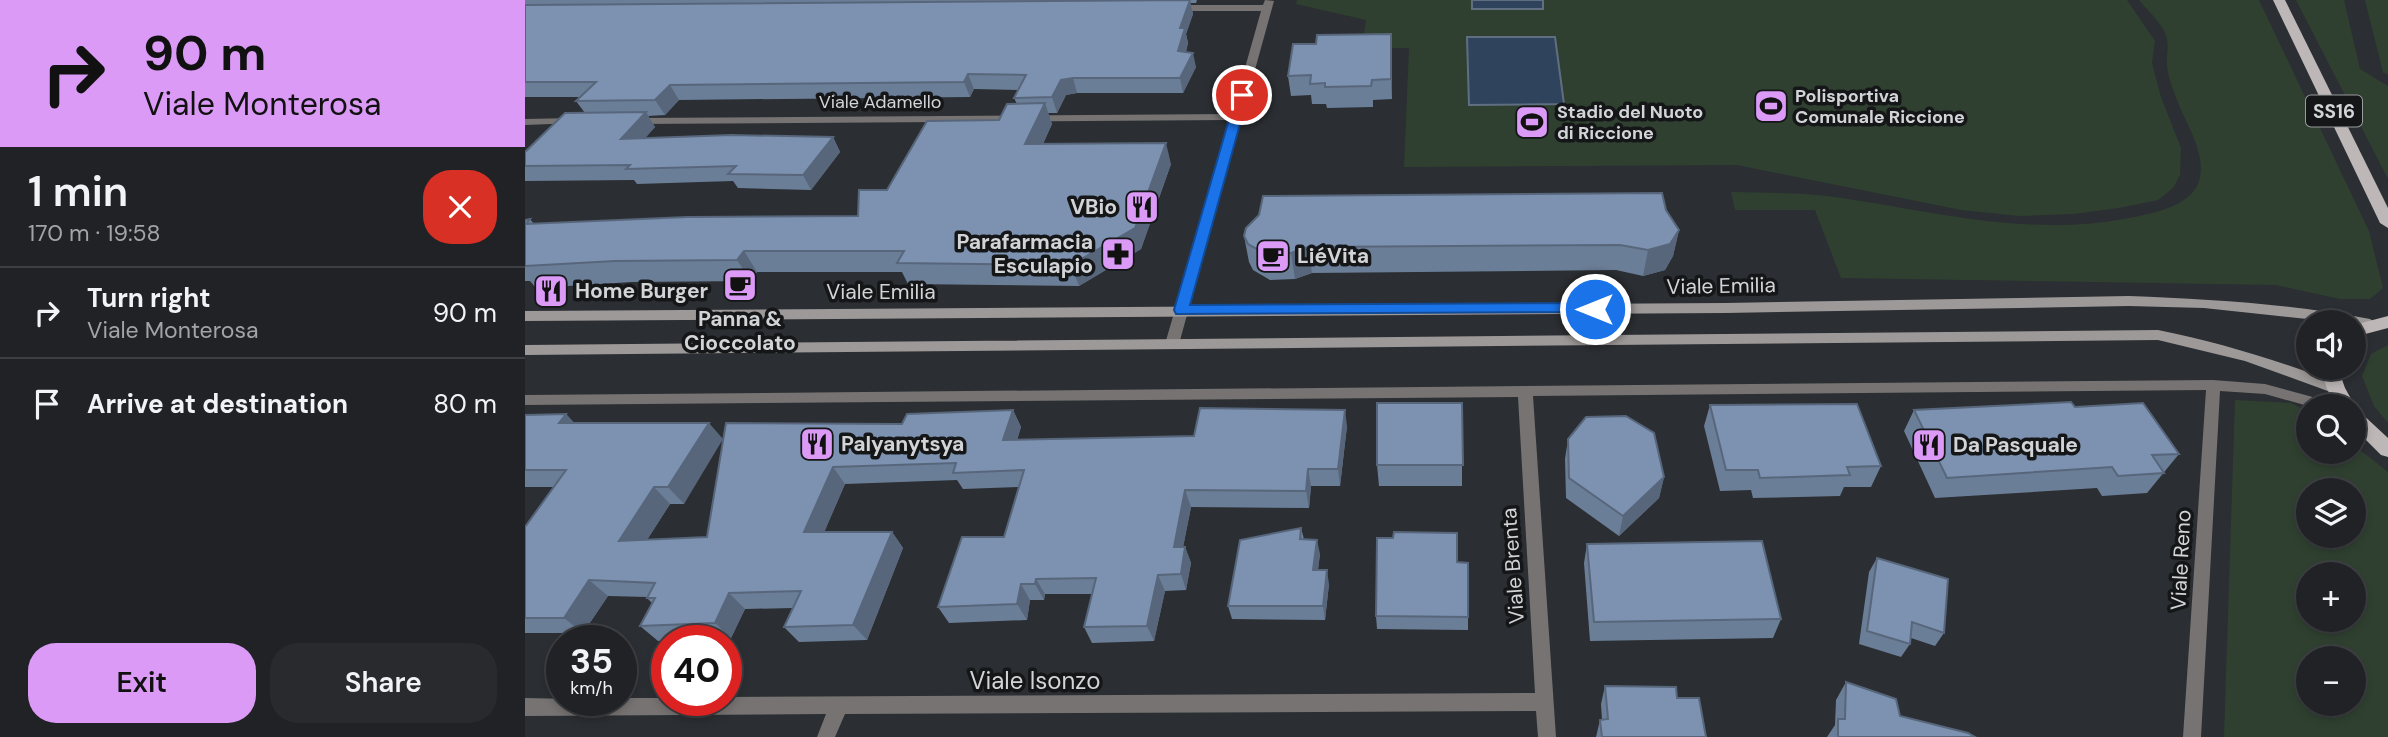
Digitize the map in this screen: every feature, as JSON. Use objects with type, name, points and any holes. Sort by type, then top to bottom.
[{"type":"main road","name":"SS16","points":[[2279,0],[2388,223]]},
{"type":"main road","points":[[2366,327],[2388,322]]},
{"type":"main road","points":[[2333,380],[2339,394]]},
{"type":"main road","points":[[2366,429],[2388,450]]},
{"type":"street","points":[[1169,9],[1268,4],[1172,344]]},
{"type":"street","name":"Viale Adamello","points":[[623,121],[1236,117]]},
{"type":"street","points":[[525,122],[581,121]]},
{"type":"street","name":"Viale Emilia","points":[[525,316],[1725,308],[2129,301],[2204,303],[2296,312]]},
{"type":"street","points":[[525,350],[2158,335],[2223,347],[2285,367],[2336,389]]},
{"type":"street","points":[[525,400],[2213,386],[2265,389],[2296,398]]},
{"type":"street","name":"Viale Reno","points":[[2192,737],[2213,386]]},
{"type":"street","name":"Viale Brenta","points":[[1525,391],[1547,737]]},
{"type":"street","name":"Viale Isonzo","points":[[525,707],[1545,702]]},
{"type":"street","points":[[826,737],[839,706]]},
{"type":"green space","name":"Polisportiva Comunale Riccione","points":[[1297,0],[2127,0],[2155,41],[2152,63],[2161,97],[2181,148],[2180,175],[2173,188],[2158,200],[2073,214],[2020,216],[1961,210],[1737,165],[1404,167],[1409,48],[1362,48],[1366,20],[1296,4]]},
{"type":"green space","points":[[2139,0],[2259,0],[2369,231],[2383,288],[2370,299],[2340,299],[2276,285],[1841,278],[1815,210],[1735,210],[1731,192],[1800,194],[1994,222],[2070,225],[2148,214],[2178,204],[2196,188],[2201,163],[2169,76],[2165,33]]},
{"type":"green space","points":[[2296,0],[2344,0],[2360,69],[2388,86],[2388,179]]},
{"type":"green space","points":[[2365,0],[2388,0],[2388,75],[2383,72]]},
{"type":"green space","points":[[2388,345],[2388,423],[2374,406],[2364,380],[2366,380],[2366,366],[2371,354]]},
{"type":"green space","points":[[2235,400],[2291,403],[2296,406],[2296,464],[2366,464],[2366,455],[2388,472],[2388,737],[2224,737]]},
{"type":"water","points":[[1472,0],[1543,0],[1543,9],[1472,9]]},
{"type":"water","points":[[1467,37],[1555,37],[1564,104],[1469,105]]},
{"type":"building","points":[[1190,0],[1180,28],[1185,28],[1178,51],[1193,53],[1180,78],[1073,78],[1061,80],[1052,97],[1014,98],[1026,75],[968,74],[964,82],[670,85],[655,100],[576,101],[596,82],[525,82],[525,5]]},
{"type":"building","points":[[1391,34],[1391,79],[1372,80],[1371,86],[1325,87],[1325,83],[1310,84],[1311,75],[1288,76],[1293,44],[1316,44],[1317,35]]},
{"type":"building","points":[[1045,103],[1025,144],[1166,143],[1135,228],[1071,265],[897,263],[904,251],[744,251],[737,260],[615,261],[525,266],[525,220],[530,219],[526,224],[687,217],[858,216],[859,190],[887,190],[927,121],[999,120],[1007,104]]},
{"type":"building","points":[[646,112],[621,139],[731,135],[833,137],[803,175],[728,174],[736,166],[626,169],[630,165],[525,166],[525,152],[565,113]]},
{"type":"building","points":[[1662,193],[1666,210],[1679,230],[1670,244],[1648,250],[1620,245],[1308,247],[1291,253],[1266,254],[1248,244],[1244,236],[1246,228],[1259,215],[1263,196]]},
{"type":"building","points":[[2071,402],[2075,407],[2143,403],[2179,454],[2152,455],[2164,473],[2118,476],[2112,467],[1947,478],[1914,410]]},
{"type":"building","points":[[1377,403],[1462,403],[1463,465],[1377,465]]},
{"type":"building","points":[[1857,404],[1881,466],[1847,467],[1850,475],[1760,478],[1758,470],[1726,470],[1710,405]]},
{"type":"building","points":[[1200,408],[1345,410],[1338,469],[1308,469],[1306,491],[1185,490],[1174,547],[1185,547],[1181,574],[1158,575],[1147,626],[1084,627],[1096,578],[1036,579],[1035,584],[1021,584],[1017,604],[938,607],[962,537],[1004,537],[1024,470],[953,473],[956,463],[833,467],[804,532],[892,532],[853,625],[784,627],[801,591],[729,593],[715,623],[640,626],[655,598],[647,598],[655,583],[589,580],[564,618],[525,618],[525,527],[566,470],[525,470],[525,415],[566,414],[559,423],[709,423],[668,487],[654,487],[619,541],[707,537],[726,423],[902,424],[907,414],[1013,410],[1003,440],[1194,436]]},
{"type":"building","points":[[1626,416],[1654,433],[1664,477],[1623,516],[1569,478],[1568,439],[1586,417]]},
{"type":"building","points":[[1301,528],[1300,539],[1317,540],[1313,570],[1327,570],[1323,606],[1228,606],[1240,540]]},
{"type":"building","points":[[1394,532],[1457,533],[1457,562],[1468,563],[1468,617],[1376,616],[1377,538],[1393,538]]},
{"type":"building","points":[[1762,541],[1781,619],[1594,622],[1587,544]]},
{"type":"building","points":[[1877,558],[1948,579],[1944,633],[1912,622],[1910,644],[1867,631]]},
{"type":"building","points":[[1846,682],[1896,699],[1900,716],[1975,737],[1838,737],[1838,719],[1845,719]]},
{"type":"building","points":[[1605,686],[1676,687],[1677,698],[1699,698],[1706,737],[1602,737],[1600,720],[1608,719]]},
{"type":"place","name":"Polisportiva Comunale Riccione","points":[[1771,106]]},
{"type":"place","name":"Stadio del Nuoto di Riccione","points":[[1532,122]]},
{"type":"place","name":"VBio","points":[[1142,207]]},
{"type":"place","name":"Parafarmacia Esculapio","points":[[1118,254]]},
{"type":"place","name":"LiéVita","points":[[1273,256]]},
{"type":"place","name":"Panna & Cioccolato","points":[[740,285]]},
{"type":"place","name":"Home Burger","points":[[551,291]]},
{"type":"place","name":"Palyanytsya","points":[[817,444]]},
{"type":"place","name":"Da Pasquale","points":[[1929,445]]},
{"type":"route","points":[[1242,95],[1181,310],[1595,309]]}]
